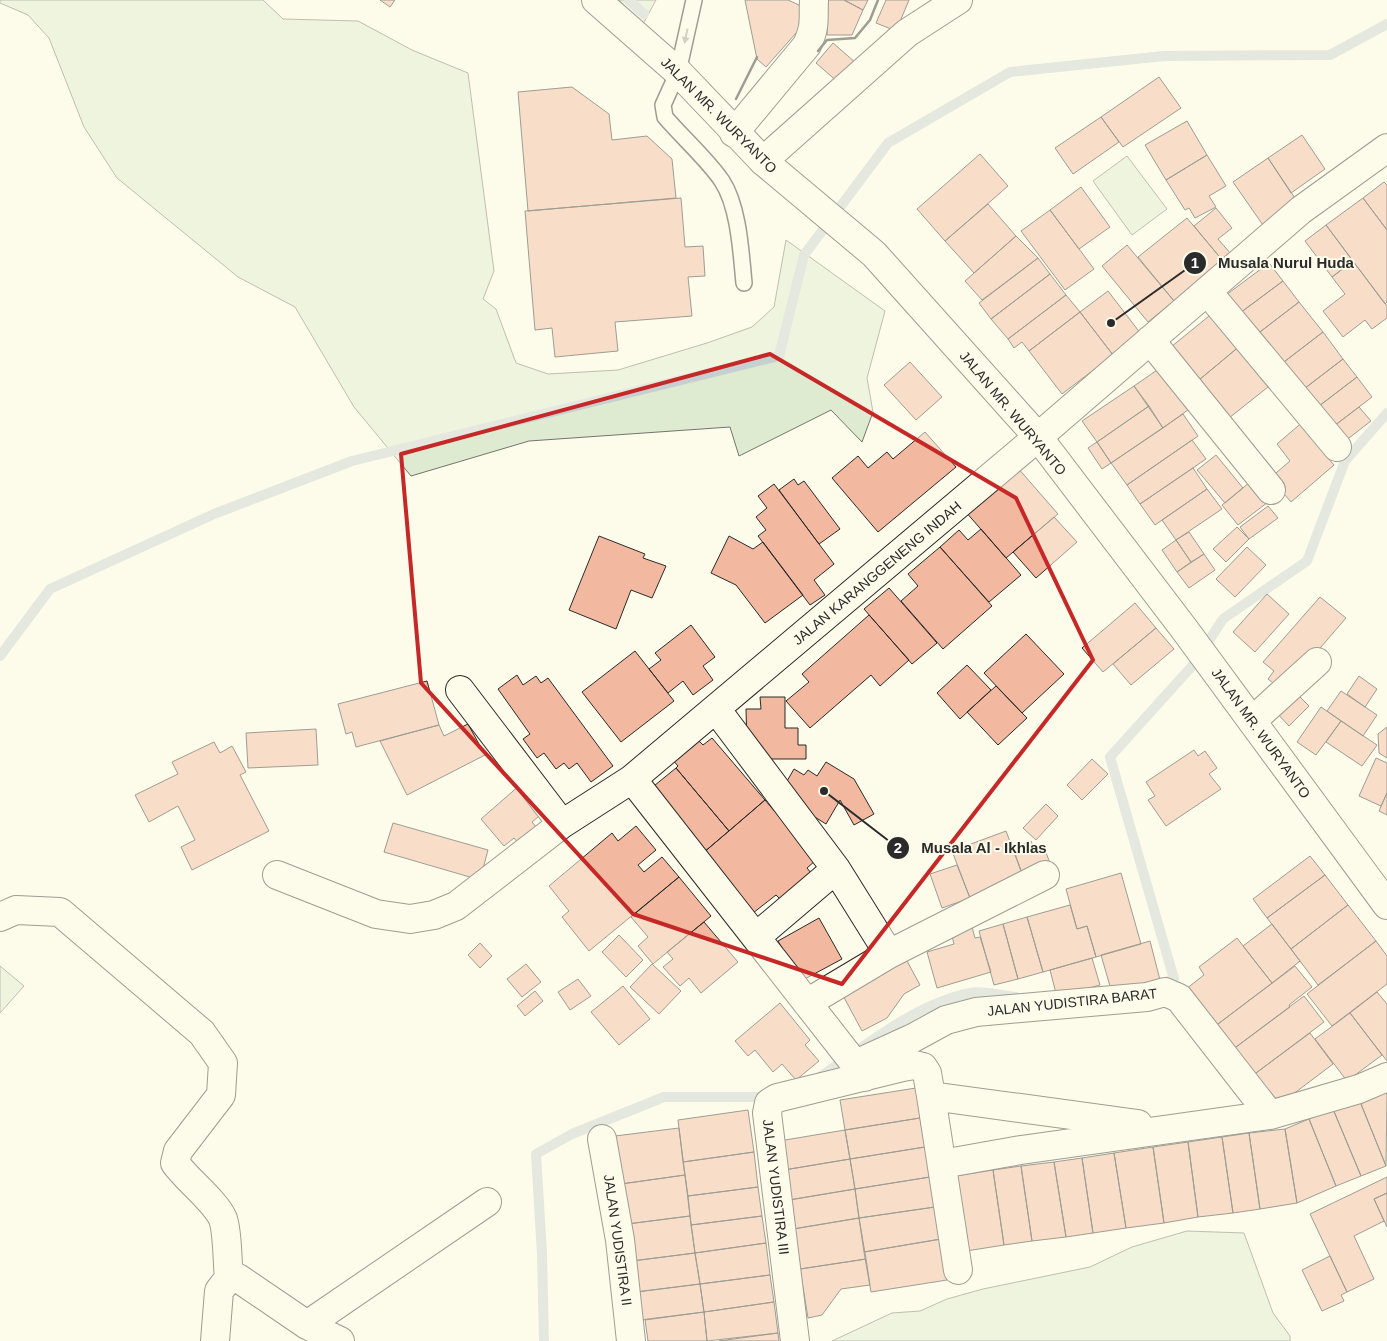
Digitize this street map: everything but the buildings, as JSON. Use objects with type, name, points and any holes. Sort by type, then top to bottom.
[{"type":"street","name":"JALAN MR. WURYANTO","points":[[596,0],[678,72],[734,134],[874,254],[1038,437],[1185,630],[1387,905]]},
{"type":"street","points":[[734,134],[807,45],[813,33],[816,18],[814,0]]},
{"type":"street","points":[[772,168],[907,33],[958,0]]},
{"type":"street","name":"JALAN KARANGGENENG INDAH","points":[[277,876],[376,914],[410,919],[434,915],[456,906],[562,824],[632,779],[1038,437],[1301,210],[1387,148]]},
{"type":"street","points":[[1207,291],[1337,448]]},
{"type":"street","points":[[1150,340],[1271,490]]},
{"type":"street","points":[[1252,721],[1317,662]]},
{"type":"street","points":[[460,690],[562,824]]},
{"type":"street","points":[[716,709],[836,870],[889,954]]},
{"type":"street","points":[[632,779],[854,1062],[915,1065],[923,1067],[927,1073],[958,1270]]},
{"type":"street","points":[[756,937],[836,870]]},
{"type":"street","points":[[807,1003],[889,954],[1045,875]]},
{"type":"street","points":[[0,917],[16,910],[60,912],[202,1033],[223,1063],[221,1095],[178,1151],[175,1163],[184,1176],[216,1207],[223,1220],[229,1278],[219,1291],[215,1341]]},
{"type":"street","name":"JALAN YUDISTIRA BARAT","points":[[854,1062],[913,1038],[946,1020],[976,1012],[1148,997],[1165,992],[1180,998],[1270,1115]]},
{"type":"street","name":"JALAN YUDISTIRA III","points":[[796,1341],[767,1108],[769,1103],[777,1098],[854,1062]]},
{"type":"street","points":[[942,1164],[1021,1150],[1270,1115],[1359,1088],[1387,1077]]},
{"type":"street","points":[[931,1096],[1171,1128]]},
{"type":"street","name":"JALAN YUDISTIRA II","points":[[602,1140],[620,1240],[631,1341]]},
{"type":"street","points":[[307,1325],[486,1202]]},
{"type":"street","points":[[229,1278],[238,1278],[307,1325],[340,1341]]},
{"type":"lane","points":[[694,0],[678,72],[663,105],[665,117],[722,182],[731,204],[740,241],[744,283]]},
{"type":"highlighted area","points":[[770,354],[1016,498],[1093,660],[842,984],[633,914],[421,683],[401,454]]},
{"type":"green space","points":[[0,0],[263,0],[283,19],[358,21],[412,50],[468,73],[494,271],[483,299],[496,309],[516,363],[548,374],[618,370],[752,327],[774,307],[786,240],[885,311],[867,378],[873,412],[862,442],[831,410],[739,456],[730,427],[529,441],[411,476],[354,407],[295,307],[238,277],[117,178],[84,127],[49,38],[28,15],[0,3]]},
{"type":"green space","points":[[619,0],[656,0],[643,24]]},
{"type":"green space","points":[[1127,156],[1167,209],[1132,235],[1093,181]]},
{"type":"green space","points":[[0,966],[24,986],[0,1013]]},
{"type":"green space","points":[[1187,1231],[1244,1233],[1273,1313],[1290,1336],[1290,1341],[832,1341],[892,1313],[920,1311],[947,1299],[983,1289],[1090,1267],[1132,1247]]},
{"type":"waterway","points":[[629,0],[644,14]]},
{"type":"waterway","points":[[0,656],[50,589],[214,514],[352,461],[779,356],[804,255],[888,143],[1010,72],[1164,56],[1330,55],[1387,24]]},
{"type":"waterway","points":[[1160,984],[1174,979],[1110,757],[1193,665],[1223,619],[1307,561],[1345,461],[1387,413]]},
{"type":"waterway","points":[[817,1079],[890,1028],[929,1007],[975,992],[1016,997]]},
{"type":"waterway","points":[[544,1341],[542,1254],[536,1154],[572,1134],[664,1097],[768,1097]]},
{"type":"wall","points":[[818,51],[827,40],[855,38],[870,20],[878,0]]},
{"type":"wall","points":[[736,99],[757,57]]},
{"type":"place","name":"Musala Nurul Huda","points":[[1111,323]]},
{"type":"place","name":"Musala Al - Ikhlas","points":[[824,791]]}]
